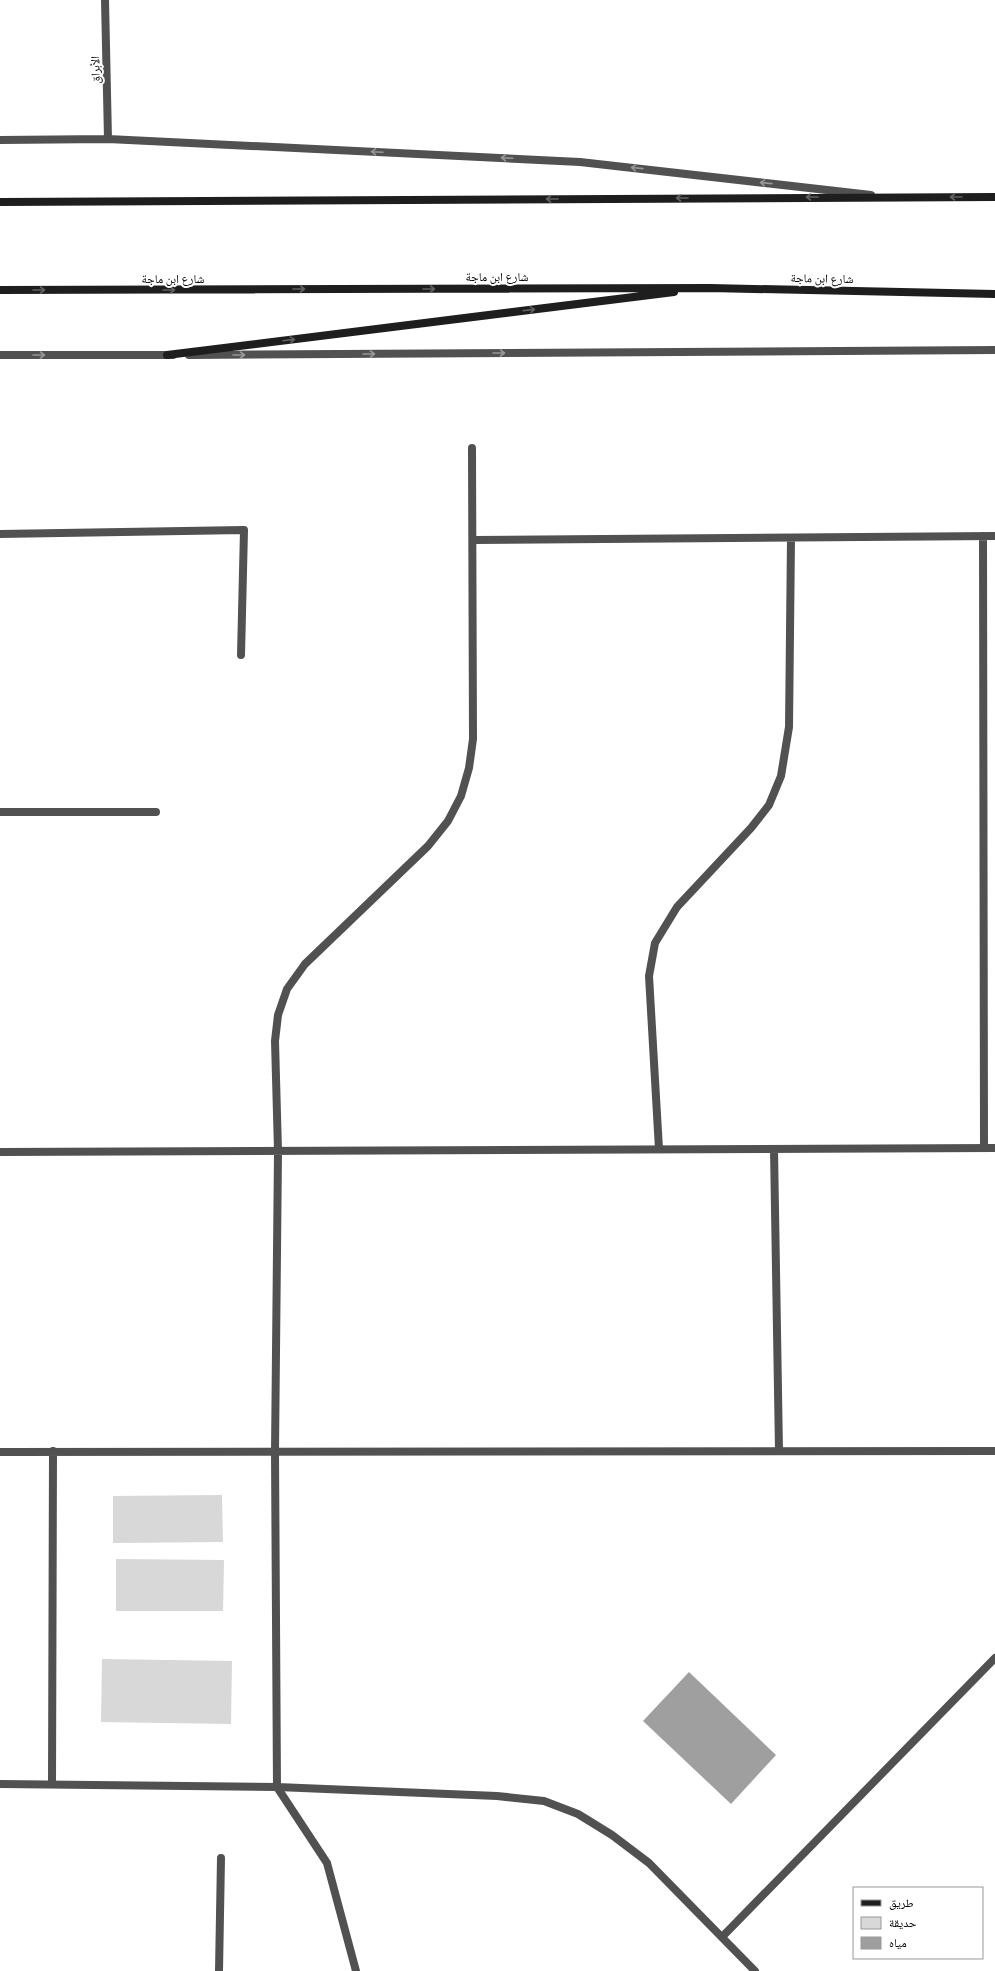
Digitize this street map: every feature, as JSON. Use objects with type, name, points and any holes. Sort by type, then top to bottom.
[{"type":"main road","points":[[0,202],[995,197]]},
{"type":"main road","points":[[167,355],[710,288]]},
{"type":"main road","name":"شارع ابن ماجة","points":[[0,290],[710,288],[995,294]]},
{"type":"street","name":"الأبراق","points":[[105,0],[108,139]]},
{"type":"street","points":[[0,140],[108,139],[580,162],[888,197]]},
{"type":"street","points":[[0,355],[995,350]]},
{"type":"street","points":[[356,1971],[327,1863],[278,1787],[275,1452],[278,1151],[275,1042],[278,1015],[286,989],[306,964],[428,846],[448,821],[461,796],[469,768],[473,739],[474,540],[472,448]]},
{"type":"street","points":[[0,534],[244,530],[241,655]]},
{"type":"street","points":[[983,536],[984,1148]]},
{"type":"street","points":[[474,540],[995,536]]},
{"type":"street","points":[[659,1149],[650,976],[655,943],[677,907],[756,822],[769,805],[781,776],[789,727],[791,538]]},
{"type":"street","points":[[0,812],[156,812]]},
{"type":"street","points":[[0,1152],[995,1148]]},
{"type":"street","points":[[774,1149],[779,1451]]},
{"type":"street","points":[[0,1452],[995,1451]]},
{"type":"street","points":[[52,1784],[53,1452]]},
{"type":"street","points":[[722,1937],[995,1658]]},
{"type":"street","points":[[0,1784],[278,1787],[497,1796],[544,1801],[578,1814],[618,1840],[648,1863],[755,1971]]},
{"type":"street","points":[[219,1971],[221,1858]]},
{"type":"green space","points":[[222,1495],[223,1542],[113,1543],[113,1496]]},
{"type":"green space","points":[[116,1559],[224,1560],[223,1611],[116,1611]]},
{"type":"green space","points":[[102,1659],[232,1661],[231,1724],[101,1722]]},
{"type":"water","points":[[689,1672],[776,1755],[731,1804],[643,1721]]}]
